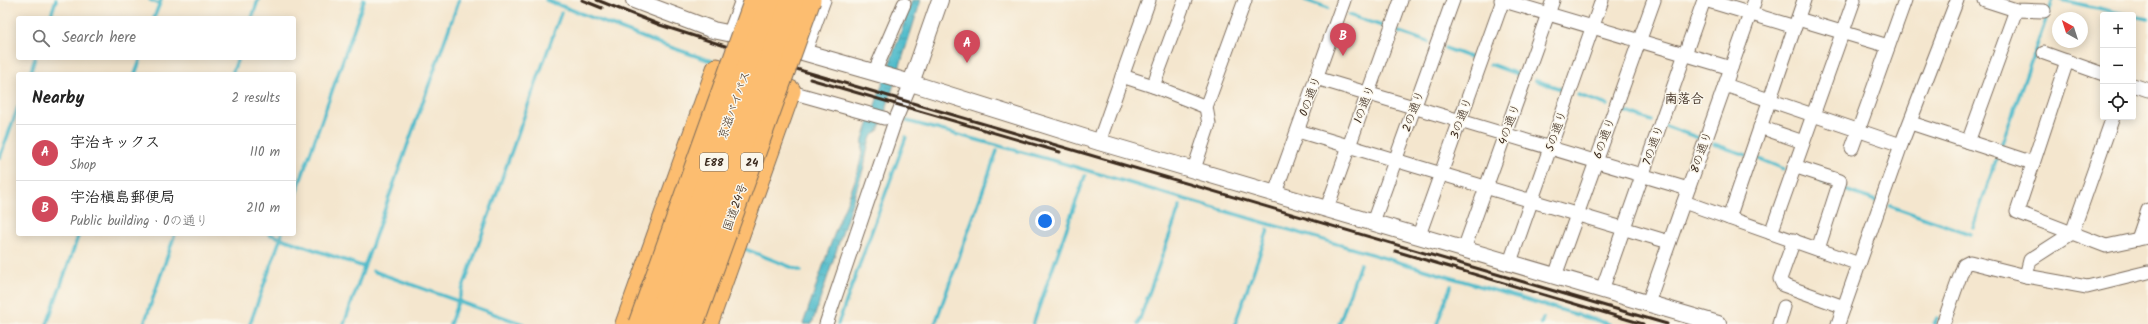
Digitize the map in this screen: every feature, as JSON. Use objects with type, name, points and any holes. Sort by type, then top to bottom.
[{"type":"highway","points":[[639,324],[755,0]]},
{"type":"highway","name":"京滋バイパス","points":[[657,324],[772,0]]},
{"type":"highway","name":"京滋バイパス","points":[[677,324],[792,0]]},
{"type":"highway","name":"国道24号","points":[[693,324],[810,0]]},
{"type":"highway","points":[[626,324],[717,69]]},
{"type":"highway","points":[[707,324],[790,92]]},
{"type":"street","points":[[634,0],[713,30],[730,32],[805,52],[911,83],[1099,142],[1718,324]]},
{"type":"street","points":[[730,32],[742,0]]},
{"type":"street","points":[[805,52],[824,0]]},
{"type":"street","points":[[826,324],[895,121],[911,83],[940,0]]},
{"type":"street","points":[[1099,142],[1149,0]]},
{"type":"street","points":[[1153,86],[1185,0]]},
{"type":"street","points":[[1194,169],[1209,124],[1206,107],[1245,0]]},
{"type":"street","name":"0の通り","points":[[1275,193],[1344,0]]},
{"type":"street","name":"1の通り","points":[[1327,208],[1401,0]]},
{"type":"street","name":"2の通り","points":[[1373,222],[1453,0]]},
{"type":"street","points":[[1502,0],[1731,68]]},
{"type":"street","name":"3の通り","points":[[1419,235],[1502,0]]},
{"type":"street","name":"4の通り","points":[[1464,249],[1553,0]]},
{"type":"street","name":"5の通り","points":[[1510,262],[1602,0]]},
{"type":"street","name":"6の通り","points":[[1555,276],[1654,0]]},
{"type":"street","points":[[1704,0],[1750,13],[1843,33],[1888,46]]},
{"type":"street","name":"7の通り","points":[[1602,290],[1704,0]]},
{"type":"street","name":"8の通り","points":[[1648,303],[1755,0]]},
{"type":"street","points":[[1729,218],[1804,0]]},
{"type":"street","points":[[1771,232],[1854,0]]},
{"type":"street","points":[[1852,148],[1905,0]]},
{"type":"street","points":[[1838,324],[1902,145],[1957,0]]},
{"type":"street","points":[[1985,0],[2016,10],[2044,11]]},
{"type":"street","points":[[883,75],[904,4]]},
{"type":"street","points":[[1968,142],[2016,10]]},
{"type":"street","points":[[2044,53],[2100,73]]},
{"type":"street","points":[[2067,61],[2017,212],[2106,246],[2143,238],[2148,210]]},
{"type":"street","points":[[717,69],[790,92],[884,118]]},
{"type":"street","points":[[1122,76],[1153,86],[1206,107]]},
{"type":"street","points":[[1316,78],[1642,176],[1686,195],[1729,218],[1859,264]]},
{"type":"street","points":[[1725,85],[1902,145]]},
{"type":"street","points":[[2136,86],[2148,90]]},
{"type":"street","points":[[2026,276],[2030,260],[2072,233],[2112,120]]},
{"type":"street","points":[[1911,123],[2033,163]]},
{"type":"street","points":[[1760,127],[1803,142]]},
{"type":"street","points":[[1298,131],[1669,242]]},
{"type":"street","points":[[1794,166],[1840,181],[1818,249]]},
{"type":"street","points":[[1794,240],[1780,279],[1783,285],[1844,307]]},
{"type":"street","points":[[1943,324],[1964,265],[1970,262],[2026,276],[2087,287],[2148,272]]},
{"type":"street","points":[[1779,324],[1784,307]]},
{"type":"water","points":[[912,0],[921,0],[882,122],[878,131],[871,137],[864,167],[812,324],[803,324],[839,220],[853,187],[860,164],[863,139]]},
{"type":"waterway","points":[[51,16],[56,0]]},
{"type":"waterway","points":[[150,0],[159,4]]},
{"type":"waterway","points":[[155,16],[161,0]]},
{"type":"waterway","points":[[253,16],[258,0]]},
{"type":"waterway","points":[[296,193],[364,0]]},
{"type":"waterway","points":[[344,324],[459,0]]},
{"type":"waterway","points":[[546,0],[652,41],[714,62]]},
{"type":"waterway","points":[[1305,0],[1328,8]]},
{"type":"waterway","points":[[2002,143],[2053,0]]},
{"type":"waterway","points":[[2061,0],[2115,12]]},
{"type":"waterway","points":[[450,324],[561,13]]},
{"type":"waterway","points":[[1349,15],[1382,26]]},
{"type":"waterway","points":[[2136,17],[2148,19]]},
{"type":"waterway","points":[[1399,32],[1428,42]]},
{"type":"waterway","points":[[1445,48],[1472,58]]},
{"type":"waterway","points":[[31,72],[34,60]]},
{"type":"waterway","points":[[136,72],[140,60]]},
{"type":"waterway","points":[[233,72],[237,60]]},
{"type":"waterway","points":[[1490,64],[1517,74]]},
{"type":"waterway","points":[[1535,80],[1561,89]]},
{"type":"waterway","points":[[1578,95],[1607,105]]},
{"type":"waterway","points":[[1618,109],[1652,121]]},
{"type":"waterway","points":[[0,157],[16,113]]},
{"type":"waterway","points":[[907,121],[1055,161],[1609,324]]},
{"type":"waterway","points":[[1665,126],[1699,138]]},
{"type":"waterway","points":[[838,324],[906,137]]},
{"type":"waterway","points":[[1714,144],[1746,155]]},
{"type":"waterway","points":[[935,324],[997,151]]},
{"type":"waterway","points":[[1759,159],[1784,169]]},
{"type":"waterway","points":[[1973,228],[1996,160]]},
{"type":"waterway","points":[[1033,324],[1085,176]]},
{"type":"waterway","points":[[1821,182],[1830,184]]},
{"type":"waterway","points":[[1842,189],[1876,201]]},
{"type":"waterway","points":[[1138,324],[1180,206]]},
{"type":"waterway","points":[[1890,206],[1970,234]]},
{"type":"waterway","points":[[1235,324],[1268,230]]},
{"type":"waterway","points":[[47,324],[78,236]]},
{"type":"waterway","points":[[144,324],[174,236]]},
{"type":"waterway","points":[[275,236],[364,267]]},
{"type":"waterway","points":[[250,324],[281,236]]},
{"type":"waterway","points":[[745,249],[801,271]]},
{"type":"waterway","points":[[1339,324],[1360,264]]},
{"type":"waterway","points":[[373,271],[523,324]]},
{"type":"waterway","points":[[1437,324],[1451,285]]},
{"type":"waterway","points":[[1541,324],[1543,318]]},
{"type":"waterway","points":[[1934,324],[1937,318]]},
{"type":"railway","points":[[582,0],[602,8]]},
{"type":"railway","points":[[597,0],[660,25],[803,71],[1667,324]]},
{"type":"railway","points":[[810,79],[1060,152]]},
{"type":"railway","points":[[1395,251],[1643,324]]},
{"type":"place","name":"宇治槇島郵便局","points":[[1343,56]]},
{"type":"place","name":"宇治キックス","points":[[967,63]]},
{"type":"district","name":"南落合","points":[[1684,98]]}]
